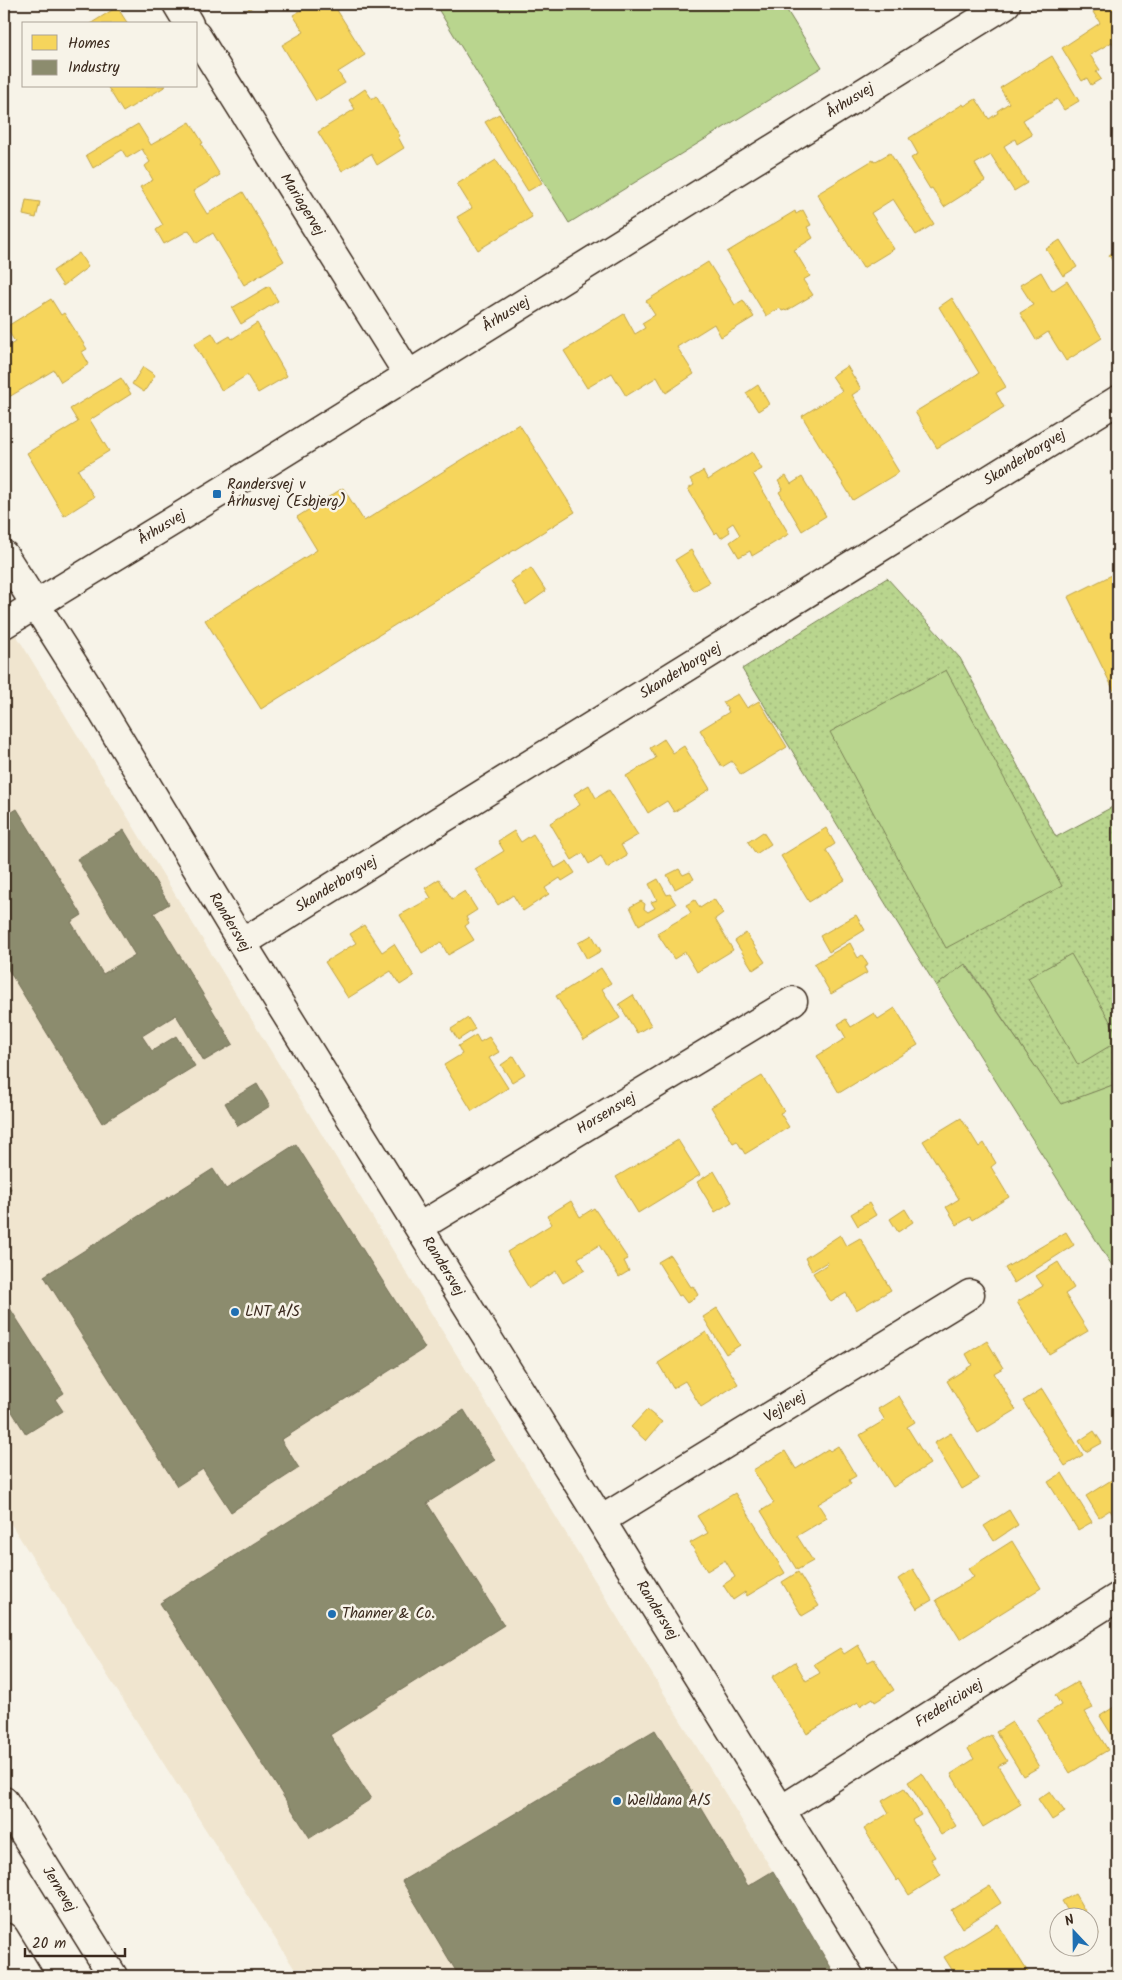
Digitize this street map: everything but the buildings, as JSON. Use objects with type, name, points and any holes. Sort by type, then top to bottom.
[{"type":"street","points":[[177,4],[188,22]]},
{"type":"street","name":"Århusvej","points":[[4,624],[138,543],[1006,4]]},
{"type":"street","name":"Mariagervej","points":[[198,38],[408,374]]},
{"type":"street","name":"Skanderborgvej","points":[[242,943],[1118,400]]},
{"type":"street","name":"Randersvej","points":[[4,555],[84,681],[242,943],[884,1976]]},
{"type":"street","name":"Horsensvej","points":[[419,1227],[794,1001]]},
{"type":"street","name":"Vejlevej","points":[[601,1520],[970,1294]]},
{"type":"street","name":"Fredericiavej","points":[[781,1810],[1118,1597]]},
{"type":"street","name":"Jernevej","points":[[4,1801],[114,1976]]},
{"type":"street","points":[[4,1937],[28,1976]]},
{"type":"shaded area","points":[[4,615],[837,1976],[299,1976],[4,1513]]},
{"type":"green space","points":[[435,4],[783,4],[822,67],[569,223]]},
{"type":"green space","points":[[887,578],[960,658],[1056,837],[1118,804],[1118,1083],[1061,1105],[966,964],[936,986],[742,669]]},
{"type":"green space","points":[[946,670],[1062,886],[946,948],[830,732]]},
{"type":"green space","points":[[1071,954],[1118,1035],[1118,1041],[1078,1065],[1028,978]]},
{"type":"green space","points":[[965,964],[1061,1104],[1118,1083],[1118,1275],[936,986]]},
{"type":"place","name":"Randersvej v Århusvej (Esbjerg)","points":[[217,494]]},
{"type":"place","name":"LNT A/S","points":[[235,1312]]},
{"type":"place","name":"Thanner & Co.","points":[[332,1614]]},
{"type":"place","name":"Welldana A/S","points":[[617,1801]]}]
